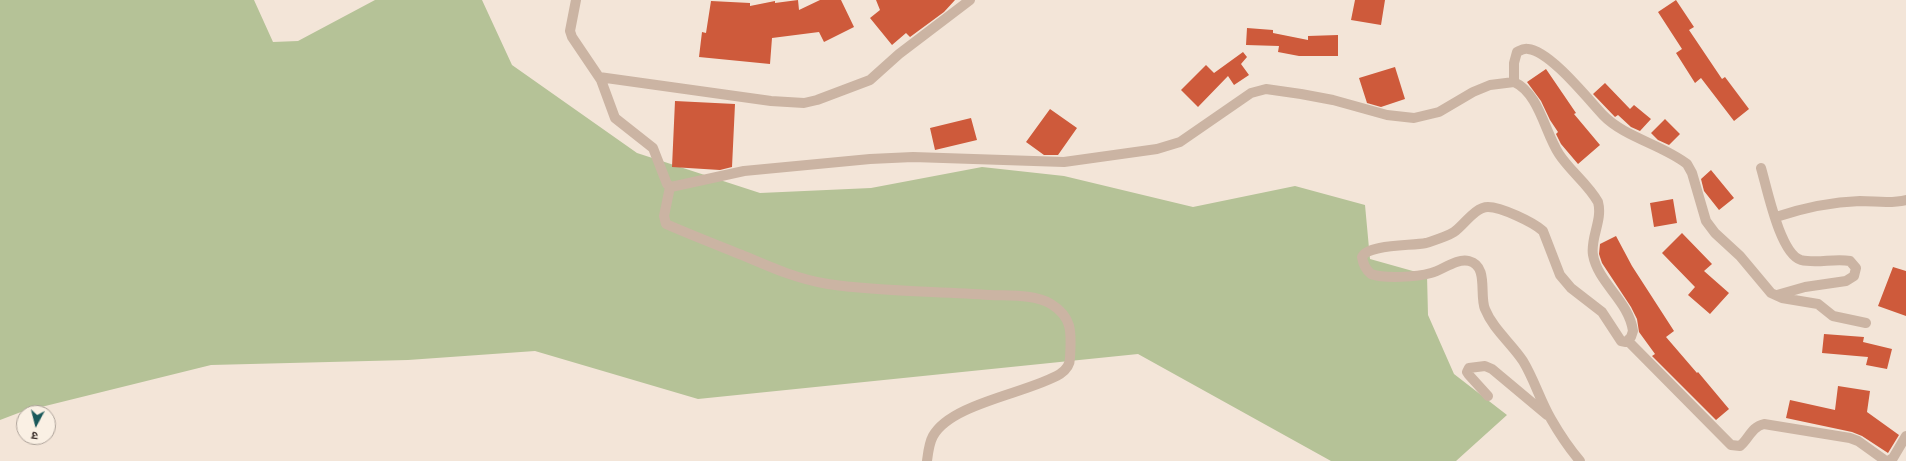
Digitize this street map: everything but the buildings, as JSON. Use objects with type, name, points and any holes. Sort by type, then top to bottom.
[{"type":"street","points":[[576,0],[570,27],[571,34],[599,77],[615,118],[653,148],[667,184],[670,187],[664,216],[666,224],[795,277],[825,284],[859,288],[1041,299],[1061,312],[1068,321],[1071,332],[1070,363],[1061,373],[1044,382],[996,398],[958,414],[934,434],[927,461]]},
{"type":"street","points":[[599,77],[771,101],[804,103],[817,100],[870,80],[898,54],[970,0]]},
{"type":"street","points":[[1514,82],[1514,63],[1517,52],[1523,49],[1537,51],[1554,63],[1607,119],[1688,164],[1706,221],[1715,233],[1737,252],[1764,286],[1776,296],[1818,304],[1833,316],[1866,323]]},
{"type":"street","points":[[670,187],[744,171],[890,157],[972,158],[1038,162],[1084,160],[1157,150],[1180,142],[1250,93],[1260,90],[1318,97],[1387,115],[1414,118],[1438,112],[1473,92],[1490,85],[1514,82],[1526,91],[1536,106],[1556,149],[1598,202],[1600,212],[1593,255],[1602,274],[1619,298],[1630,318],[1633,331],[1628,340],[1626,342],[1621,341],[1602,312],[1581,297],[1564,281],[1556,268],[1543,231],[1512,214],[1492,207],[1482,208],[1454,232],[1443,237],[1421,244],[1378,248],[1364,253],[1362,257],[1364,266],[1374,275],[1416,276],[1431,273],[1464,261],[1469,261],[1478,267],[1482,275],[1483,303],[1488,316],[1523,361],[1550,418],[1580,461]]},
{"type":"street","points":[[1761,168],[1782,240],[1787,249],[1796,258],[1809,261],[1845,260],[1853,262],[1856,268],[1854,276],[1846,281],[1805,287],[1776,296]]},
{"type":"street","points":[[1776,217],[1805,208],[1847,202],[1893,202],[1906,200]]},
{"type":"street","points":[[1628,340],[1731,445],[1740,446],[1753,430],[1764,424],[1850,438],[1858,441],[1887,461],[1893,458],[1906,436]]},
{"type":"street","points":[[1488,396],[1469,375],[1469,368],[1485,366],[1492,368],[1550,418]]},
{"type":"green space","points":[[0,0],[254,0],[273,42],[298,41],[375,0],[482,0],[512,65],[637,153],[760,193],[871,188],[982,167],[1064,176],[1193,207],[1295,186],[1365,205],[1370,259],[1427,275],[1428,315],[1454,374],[1507,415],[1456,461],[1331,461],[1138,354],[698,399],[535,351],[408,360],[211,365],[49,405],[16,405],[16,414],[0,420]]}]
